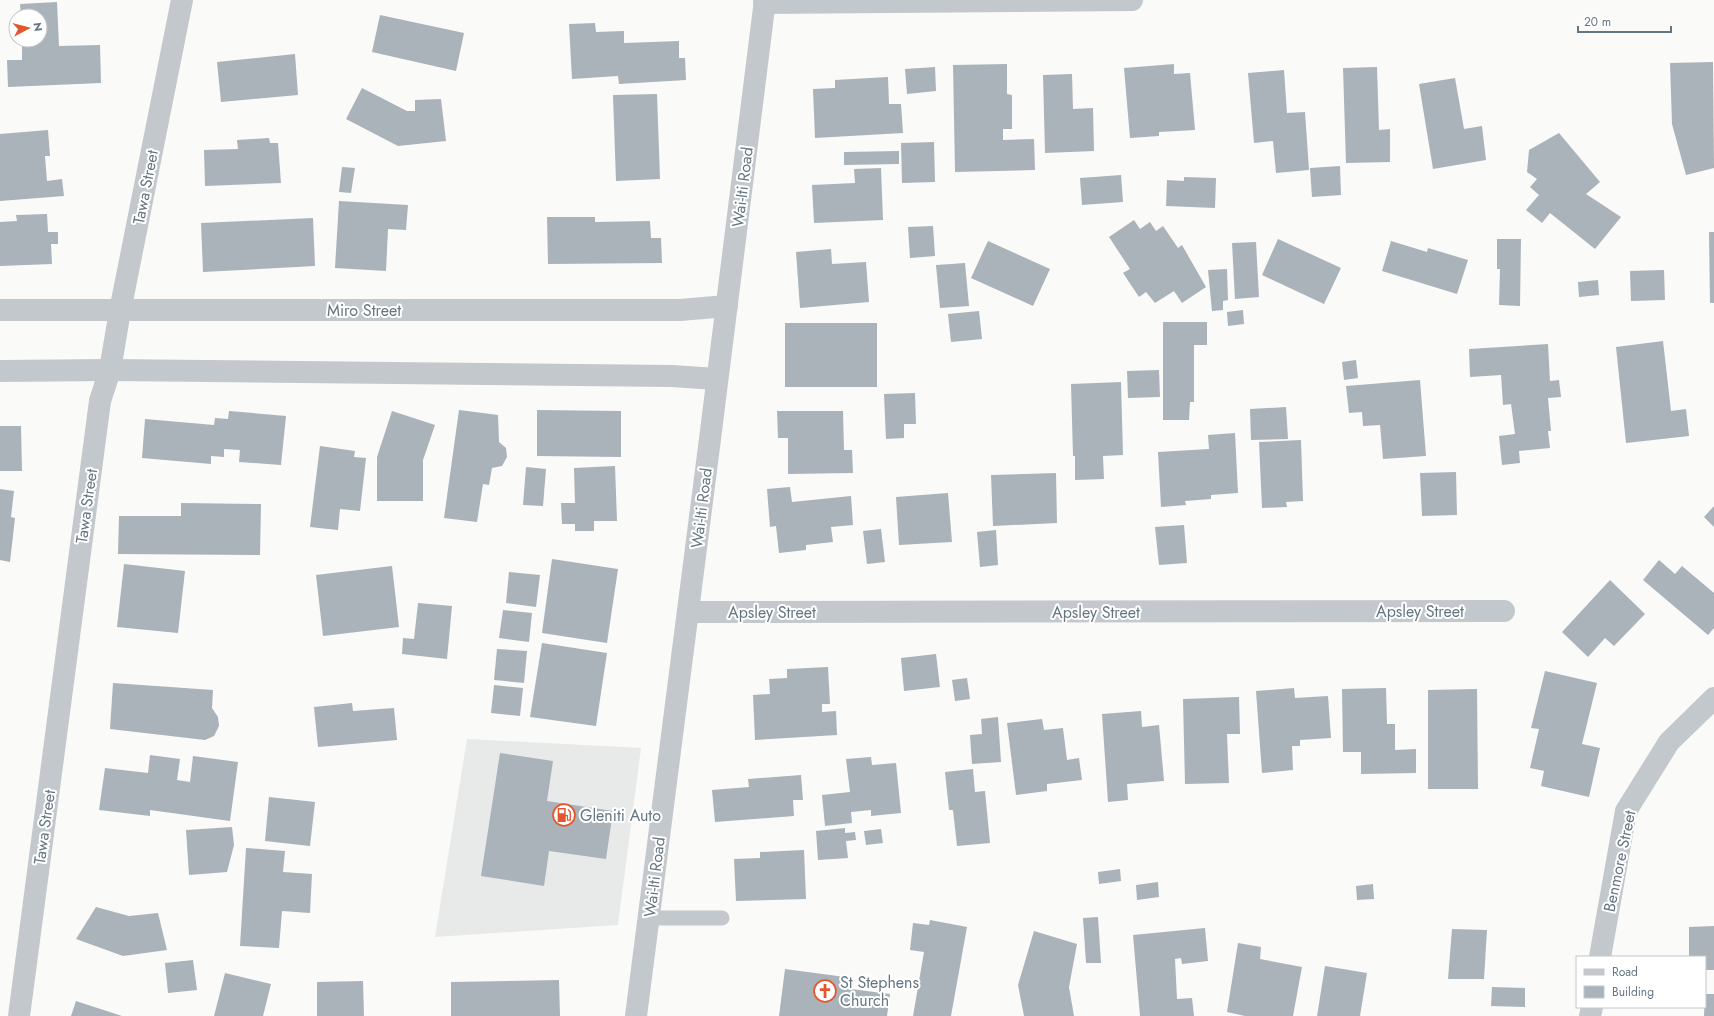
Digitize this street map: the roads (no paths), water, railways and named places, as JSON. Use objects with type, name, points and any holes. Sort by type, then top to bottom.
[{"type":"street","name":"Tawa Street","points":[[19,1016],[100,402],[110,370],[120,311],[182,0]]},
{"type":"street","points":[[764,1],[1132,0]]},
{"type":"street","name":"Wai-Iti Road","points":[[636,1016],[689,612],[716,379],[727,306],[764,1]]},
{"type":"street","name":"Miro Street","points":[[0,310],[680,310],[727,306]]},
{"type":"street","points":[[0,372],[110,370],[672,376],[716,379]]},
{"type":"street","name":"Apsley Street","points":[[689,612],[1504,611]]},
{"type":"street","name":"Benmore Street","points":[[1600,956],[1626,811],[1669,742],[1714,698]]},
{"type":"lane","points":[[649,918],[722,918]]},
{"type":"place","name":"Gleniti Auto","points":[[564,815]]},
{"type":"place","name":"St Stephens Church","points":[[825,991]]}]
